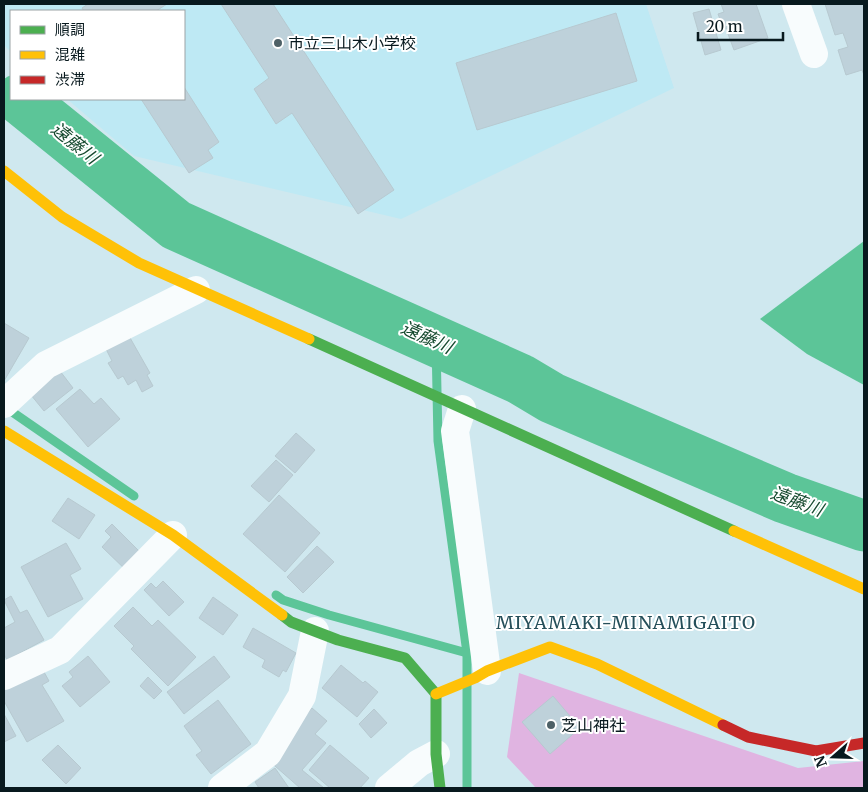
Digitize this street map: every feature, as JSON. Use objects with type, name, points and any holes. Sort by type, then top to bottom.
[{"type":"street","points":[[796,4],[814,54]]},
{"type":"street","points":[[4,171],[62,217],[139,263],[864,588]]},
{"type":"street","points":[[4,404],[46,365],[196,290]]},
{"type":"street","points":[[462,409],[455,431],[481,674]]},
{"type":"street","points":[[4,430],[172,535],[290,622],[338,640],[404,658],[442,692]]},
{"type":"street","points":[[4,676],[60,650],[172,535]]},
{"type":"street","points":[[222,788],[268,753],[302,696],[315,631]]},
{"type":"street","points":[[442,692],[481,674],[550,647],[597,664],[748,737],[816,752],[864,743]]},
{"type":"street","points":[[440,788],[436,754],[442,692]]},
{"type":"street","points":[[389,788],[419,763],[436,754]]},
{"type":"shaded area","points":[[4,4],[646,4],[674,88],[401,219],[134,156],[68,100],[185,100],[185,10],[10,10],[10,51],[4,45]]},
{"type":"shaded area","points":[[864,241],[864,385],[807,354],[760,319]]},
{"type":"shaded area","points":[[519,673],[798,768],[864,761],[864,788],[536,788],[507,757]]},
{"type":"building","points":[[88,4],[167,4],[158,10],[83,10],[82,8]]},
{"type":"building","points":[[221,4],[273,4],[394,190],[358,214],[292,113],[276,124],[254,89],[269,78]]},
{"type":"building","points":[[721,4],[756,4],[768,38],[734,50],[725,26],[723,27],[718,14],[724,12]]},
{"type":"building","points":[[825,4],[864,4],[864,75],[862,70],[846,75],[838,50],[848,47],[843,33],[835,35]]},
{"type":"building","points":[[709,9],[721,50],[705,55],[693,13]]},
{"type":"building","points":[[616,13],[637,81],[477,130],[456,63]]},
{"type":"building","points":[[185,89],[219,142],[208,150],[213,158],[189,173],[142,100],[185,100]]},
{"type":"building","points":[[4,323],[29,338],[4,381]]},
{"type":"building","points":[[129,336],[150,373],[147,375],[153,386],[142,392],[136,380],[128,385],[123,376],[118,379],[108,363],[112,361],[106,349]]},
{"type":"building","points":[[60,371],[73,388],[44,411],[31,395]]},
{"type":"building","points":[[80,389],[94,404],[101,398],[120,419],[88,447],[56,409]]},
{"type":"building","points":[[296,433],[315,450],[295,473],[275,456]]},
{"type":"building","points":[[276,460],[293,475],[269,502],[251,486]]},
{"type":"building","points":[[279,495],[320,533],[285,572],[243,534]]},
{"type":"building","points":[[68,498],[95,515],[79,539],[52,521]]},
{"type":"building","points":[[112,524],[145,557],[129,573],[102,547],[111,537],[105,531]]},
{"type":"building","points":[[66,543],[81,569],[70,575],[83,599],[48,617],[21,567]]},
{"type":"building","points":[[317,546],[334,562],[303,593],[287,577]]},
{"type":"building","points":[[163,581],[184,602],[169,616],[144,590],[151,583],[156,588]]},
{"type":"building","points":[[11,596],[20,613],[27,610],[44,640],[7,660],[4,654],[4,628],[15,622],[4,600]]},
{"type":"building","points":[[213,597],[238,615],[223,635],[199,618]]},
{"type":"building","points":[[133,607],[152,626],[158,620],[196,657],[168,686],[131,649],[134,646],[114,626]]},
{"type":"building","points":[[253,628],[296,653],[286,672],[283,670],[279,677],[262,667],[265,660],[243,647]]},
{"type":"building","points":[[64,654],[44,672],[49,681],[42,685],[64,721],[27,742],[4,701],[4,690]]},
{"type":"building","points":[[88,656],[110,682],[80,707],[62,686],[73,677],[69,672]]},
{"type":"building","points":[[214,656],[230,677],[184,714],[167,692]]},
{"type":"building","points":[[341,665],[363,683],[365,681],[378,692],[357,717],[322,688]]},
{"type":"building","points":[[148,677],[162,691],[154,699],[140,686]]},
{"type":"building","name":"芝山神社","points":[[553,696],[580,728],[550,754],[522,722]]},
{"type":"building","points":[[218,700],[251,744],[211,774],[196,755],[202,751],[184,726]]},
{"type":"building","points":[[312,708],[327,721],[315,734],[326,743],[302,770],[324,788],[300,788],[267,759]]},
{"type":"building","points":[[374,709],[387,723],[371,738],[359,724]]},
{"type":"building","points":[[4,714],[16,736],[4,742]]},
{"type":"building","points":[[58,745],[81,768],[66,784],[42,760]]},
{"type":"building","points":[[330,745],[369,778],[360,788],[330,788],[309,770]]},
{"type":"building","points":[[275,768],[289,788],[259,788],[255,782]]},
{"type":"waterway","name":"遠藤川","points":[[21,100],[176,225],[520,379],[552,398],[785,498],[864,526]]},
{"type":"waterway","points":[[436,342],[438,441],[467,653],[467,788]]},
{"type":"waterway","points":[[5,407],[134,496]]},
{"type":"waterway","points":[[276,595],[283,600],[329,615],[467,653]]},
{"type":"traffic: fast","points":[[309,339],[734,531]]},
{"type":"traffic: fast","points":[[282,615],[291,622],[338,640],[405,658],[436,694],[436,754],[440,788]]},
{"type":"traffic: slow","points":[[4,171],[62,217],[139,263],[309,339]]},
{"type":"traffic: slow","points":[[4,431],[173,535],[282,615]]},
{"type":"traffic: slow","points":[[734,531],[864,589]]},
{"type":"traffic: slow","points":[[436,694],[487,671],[550,647],[597,664],[723,725]]},
{"type":"traffic: jam","points":[[723,725],[748,737],[816,751],[864,743]]},
{"type":"place","name":"市立三山木小学校","points":[[278,43]]},
{"type":"place","name":"芝山神社","points":[[551,725]]},
{"type":"district","name":"MIYAMAKI-MINAMIGAITO","points":[[626,622]]}]
